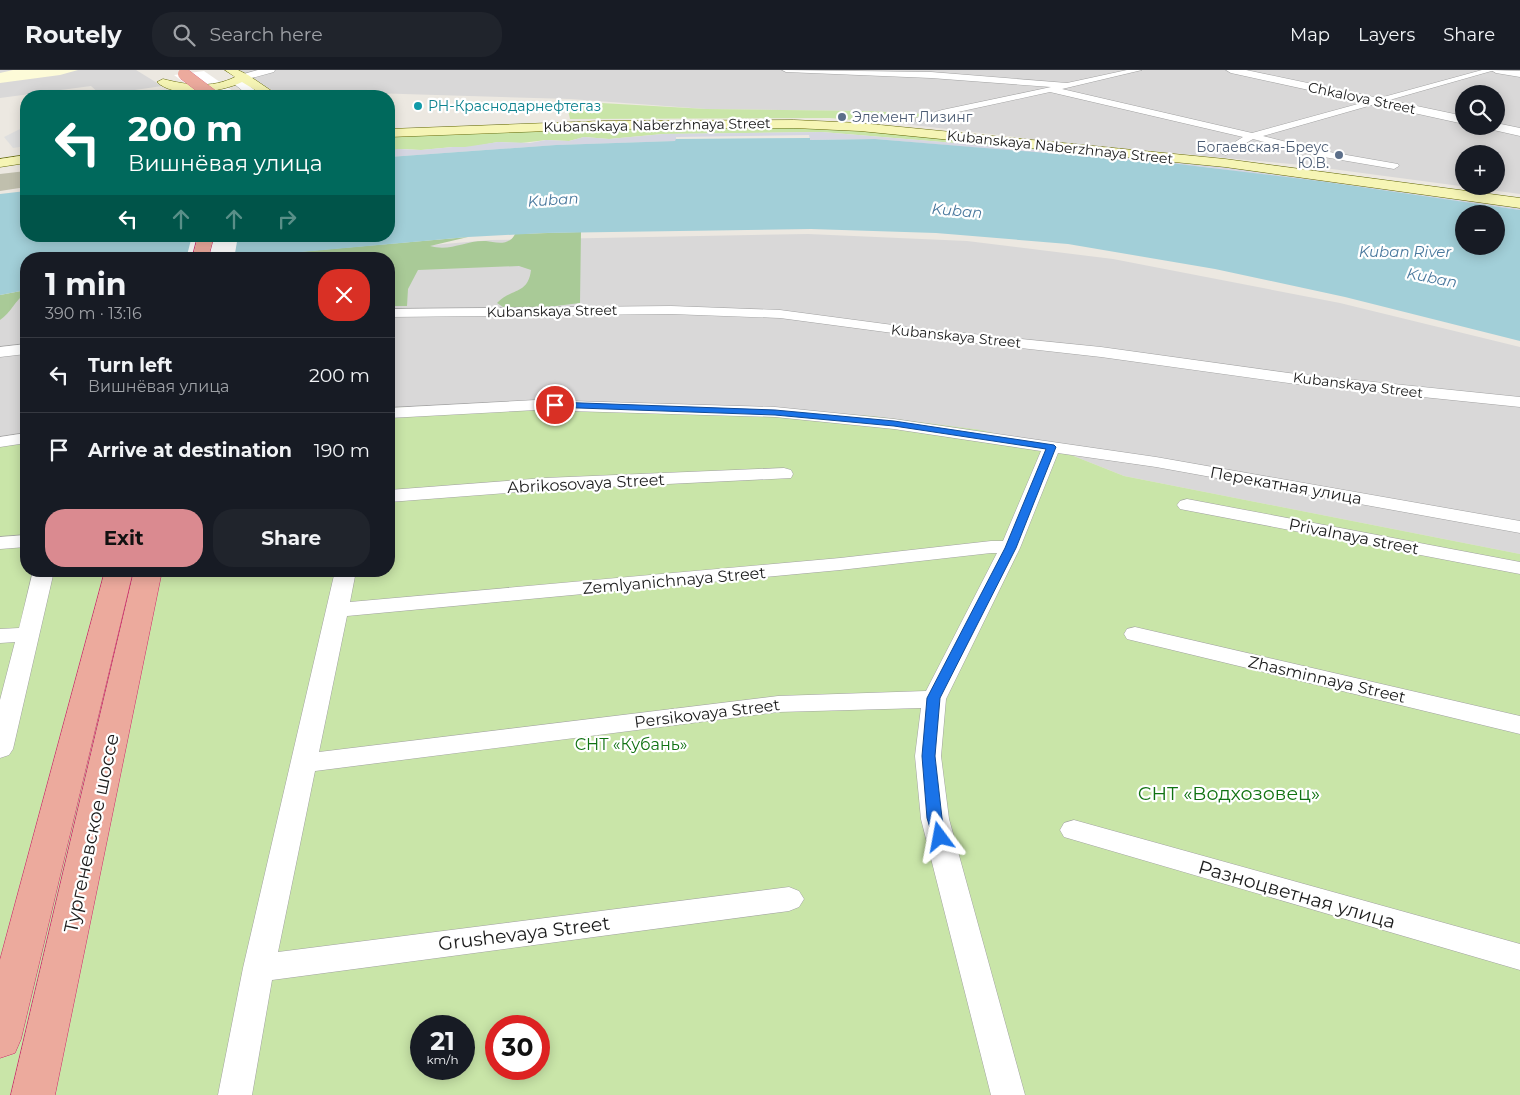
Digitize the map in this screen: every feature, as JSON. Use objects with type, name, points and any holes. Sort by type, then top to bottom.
[{"type":"highway","points":[[182,71],[213,90]]},
{"type":"highway","name":"Тургеневское шоссе","points":[[0,1040],[116,577]]},
{"type":"highway","name":"Тургеневское шоссе","points":[[33,1095],[147,577]]},
{"type":"main road","points":[[198,90],[213,90],[240,78],[230,70]]},
{"type":"main road","points":[[176,90],[160,80],[182,88],[213,90]]},
{"type":"main road","name":"Kubanskaya Naberzhnaya Street","points":[[395,128],[612,120],[850,122],[1243,160],[1520,196]]},
{"type":"main road","name":"Kubanskaya Naberzhnaya Street","points":[[395,134],[602,125],[794,124],[851,127],[1225,163],[1520,203]]},
{"type":"main road","points":[[0,163],[20,161]]},
{"type":"main road","points":[[0,169],[20,167]]},
{"type":"street","points":[[240,78],[264,70]]},
{"type":"street","points":[[240,78],[270,70]]},
{"type":"street","points":[[786,70],[930,75],[1069,85]]},
{"type":"street","points":[[919,120],[942,113],[1138,70]]},
{"type":"street","name":"Chkalova Street","points":[[1231,70],[1455,118]]},
{"type":"street","points":[[1226,152],[1252,136],[1491,70]]},
{"type":"street","points":[[1496,70],[1520,74]]},
{"type":"street","points":[[240,78],[255,90]]},
{"type":"street","points":[[1049,90],[1252,136],[1318,153],[1394,166]]},
{"type":"street","points":[[1505,129],[1520,132]]},
{"type":"street","name":"Kubanskaya Street","points":[[395,313],[671,310],[780,314],[923,333],[1100,352],[1306,380],[1520,402]]},
{"type":"street","points":[[0,352],[20,350]]},
{"type":"street","name":"Перекатная улица","points":[[395,413],[536,405],[775,412],[894,424],[1156,462],[1520,527]]},
{"type":"street","points":[[0,442],[20,439]]},
{"type":"street","points":[[1008,1095],[935,818],[928,756],[934,698],[1010,548],[1048,447]]},
{"type":"street","name":"Abrikosovaya Street","points":[[395,496],[545,484],[784,474]]},
{"type":"street","name":"Privalnaya street","points":[[1187,505],[1520,568]]},
{"type":"street","points":[[0,542],[20,540]]},
{"type":"street","name":"Zemlyanichnaya Street","points":[[337,610],[840,564],[991,548],[1010,548]]},
{"type":"street","points":[[0,749],[42,577]]},
{"type":"street","points":[[234,1095],[259,968],[345,577]]},
{"type":"street","points":[[0,636],[28,634]]},
{"type":"street","name":"Zhasminnaya Street","points":[[1135,634],[1520,725]]},
{"type":"street","name":"Persikovaya Street","points":[[303,763],[778,704],[934,698]]},
{"type":"street","name":"Разноцветная улица","points":[[1074,830],[1520,957]]},
{"type":"street","name":"Grushevaya Street","points":[[259,968],[788,899]]},
{"type":"shaded area","points":[[0,70],[136,70],[162,86],[135,90],[95,90],[91,86],[61,90],[20,90],[20,95],[0,98]]},
{"type":"shaded area","points":[[13,70],[78,70],[60,75],[0,83],[0,73]]},
{"type":"shaded area","points":[[237,70],[1520,70],[1520,194],[1505,192],[1505,145],[1455,145],[1455,185],[1302,165],[1066,143],[904,124],[926,114],[868,111],[706,109],[570,99],[395,94],[395,90],[272,90],[260,85]]},
{"type":"shaded area","points":[[20,129],[20,147],[13,148],[4,137]]},
{"type":"shaded area","points":[[822,132],[1195,163],[1520,207],[1520,210],[1505,208],[1505,205],[1483,205],[1204,167],[875,139],[810,140],[809,135],[676,137],[676,141],[556,145],[395,157],[395,150],[397,149],[421,150],[465,147],[498,142],[569,141],[584,137],[609,139],[663,134]]},
{"type":"shaded area","points":[[20,172],[20,188],[0,191],[0,174]]},
{"type":"shaded area","points":[[808,234],[967,241],[1113,259],[1340,303],[1520,347],[1520,554],[1124,476],[1051,447],[531,402],[395,408],[395,252],[350,252],[491,240]]},
{"type":"shaded area","points":[[20,298],[20,438],[0,441],[0,302]]},
{"type":"green space","points":[[566,101],[706,109],[868,111],[924,114],[900,124],[830,118],[570,119]]},
{"type":"green space","points":[[618,126],[805,126],[859,129],[1220,164],[1478,198],[1520,205],[1520,207],[1195,163],[822,132],[663,134],[609,139],[584,137],[569,141],[498,142],[471,147],[395,150],[395,135]]},
{"type":"green space","points":[[581,232],[580,303],[548,307],[503,307],[497,303],[502,298],[523,287],[529,278],[531,270],[519,266],[418,270],[408,289],[407,306],[395,306],[395,252],[296,252],[468,237],[430,246],[445,248],[478,241],[507,242],[515,234]]},
{"type":"green space","points":[[20,291],[20,298],[0,320],[0,295]]},
{"type":"green space","name":"СНТ «Кубань»","points":[[531,402],[782,410],[873,416],[981,430],[1051,447],[1124,476],[1520,554],[1520,1095],[0,1095],[0,441],[20,438],[20,577],[395,577],[395,408]]},
{"type":"water","name":"Kuban River","points":[[676,139],[875,139],[1170,163],[1319,181],[1485,205],[1455,205],[1455,255],[1505,255],[1505,208],[1520,210],[1520,341],[1345,297],[1215,269],[1068,244],[936,233],[811,229],[544,233],[468,237],[302,252],[20,252],[20,291],[0,295],[0,194],[20,192],[20,242],[395,242],[395,157],[556,145],[675,141]]},
{"type":"pier","points":[[204,71],[231,90],[194,90],[174,75]]},
{"type":"pier","points":[[190,242],[237,242],[235,252],[188,252]]},
{"type":"place","name":"РН-Краснодарнефтегаз","points":[[418,106]]},
{"type":"place","name":"Элемент Лизинг","points":[[842,117]]},
{"type":"place","name":"Богаевская-Бреус Ю.В.","points":[[1339,155]]},
{"type":"route","points":[[555,405],[775,412],[894,424],[1051,447],[1010,548],[934,698],[928,756],[935,818],[940,837]]},
{"type":"water label","name":"Kuban","points":[[553,200]]},
{"type":"water label","name":"Kuban","points":[[957,211]]},
{"type":"water label","name":"Kuban","points":[[1432,278]]},
{"type":"park label","name":"СНТ «Водхозовец»","points":[[1229,793]]}]
